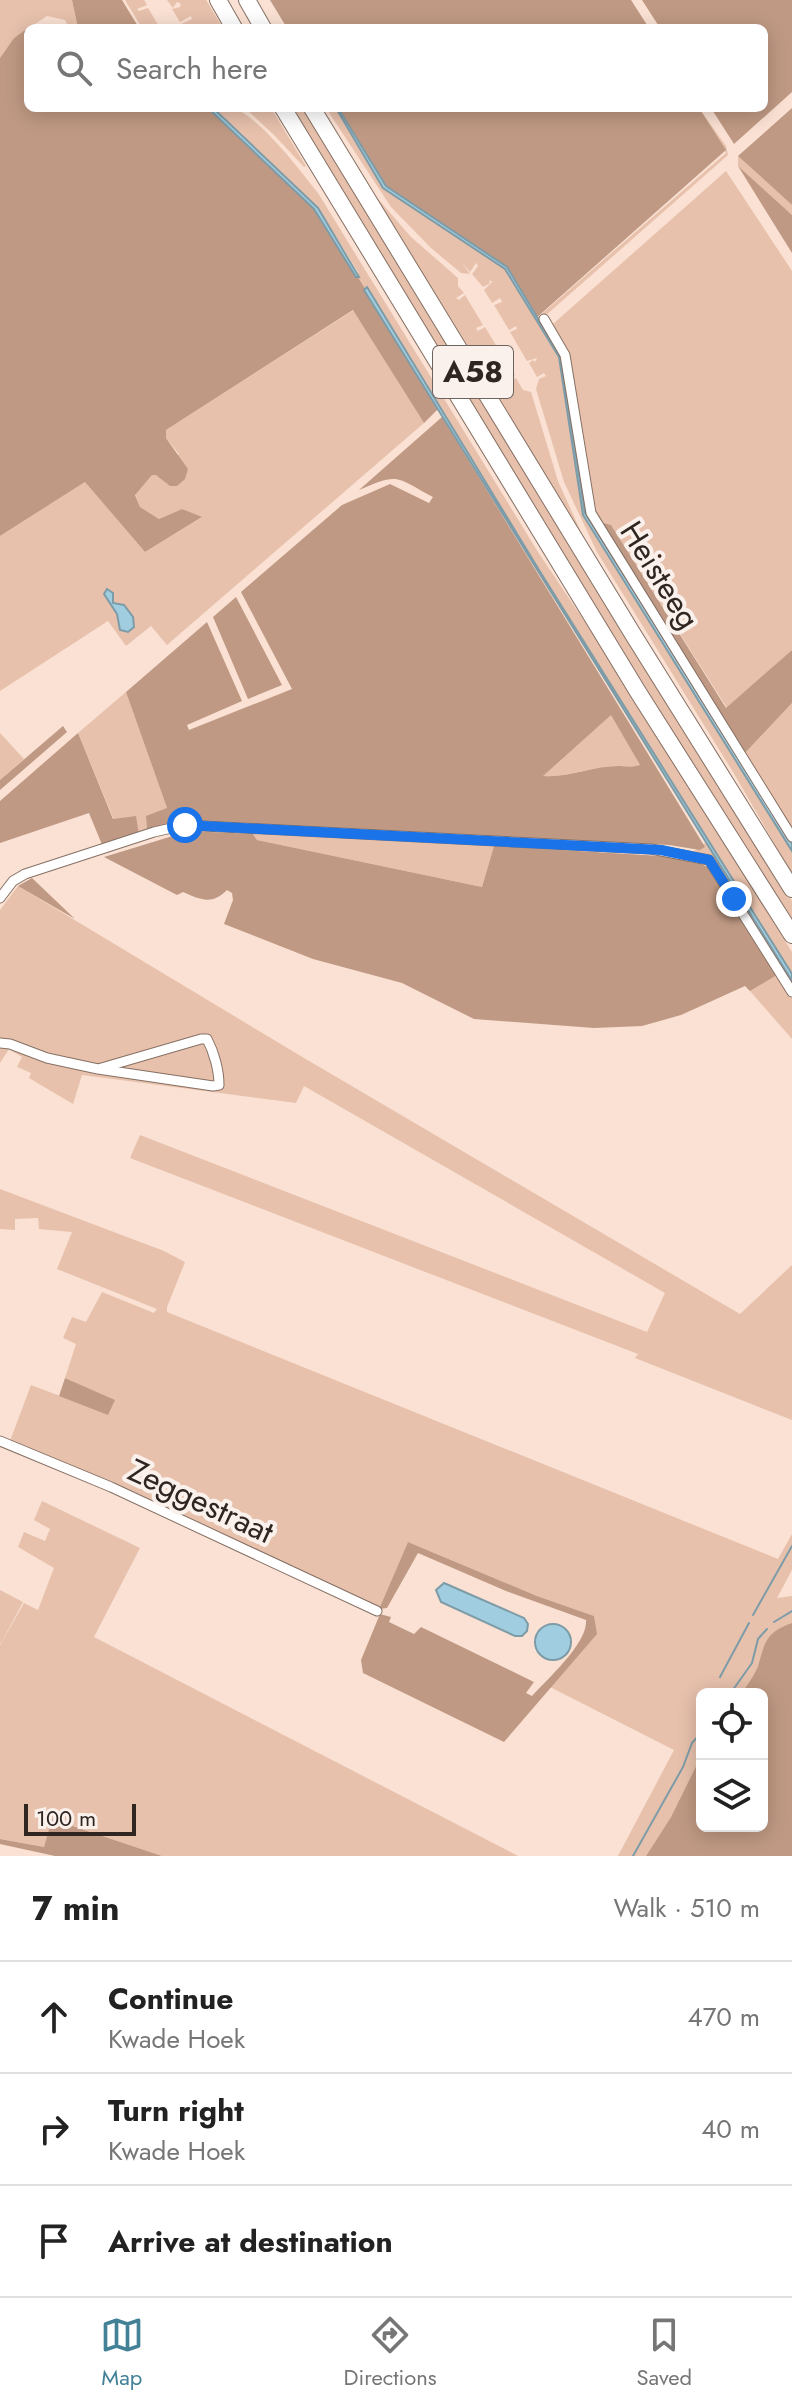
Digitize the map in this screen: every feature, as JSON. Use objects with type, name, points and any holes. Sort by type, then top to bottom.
[{"type":"highway","points":[[218,0],[232,24]]},
{"type":"highway","points":[[247,0],[261,24]]},
{"type":"highway","name":"A58","points":[[285,112],[638,692],[792,935]]},
{"type":"highway","name":"A58","points":[[314,112],[792,889]]},
{"type":"street","name":"Heisteeg","points":[[544,319],[565,355],[591,513],[792,837]]},
{"type":"street","points":[[0,898],[13,881],[25,874],[180,825],[651,849],[709,860],[792,992]]},
{"type":"street","points":[[0,1043],[47,1058],[98,1069],[219,1085],[219,1075],[207,1039],[98,1069]]},
{"type":"street","name":"Zeggestraat","points":[[0,1441],[86,1476],[377,1611]]},
{"type":"shaded area","points":[[0,0],[72,0],[77,24],[67,24],[65,20],[47,16],[35,24],[24,24],[24,31],[14,38],[0,58]]},
{"type":"shaded area","points":[[72,0],[122,0],[137,24],[77,24]]},
{"type":"shaded area","points":[[125,0],[144,0],[147,5],[137,9],[148,8],[158,24],[140,24]]},
{"type":"shaded area","points":[[167,0],[206,0],[221,24],[181,24],[192,19],[191,16],[180,22],[172,9],[181,4],[177,2],[173,8]]},
{"type":"shaded area","points":[[270,0],[631,0],[646,24],[285,24]]},
{"type":"shaded area","points":[[642,0],[792,0],[792,92],[734,144],[714,112],[768,112],[768,24],[657,24]]},
{"type":"shaded area","points":[[24,31],[24,112],[211,112],[264,161],[267,160],[322,218],[438,409],[424,423],[353,310],[166,430],[166,438],[188,469],[185,479],[177,486],[170,486],[152,475],[135,495],[140,507],[159,519],[182,509],[202,517],[145,552],[85,482],[0,536],[0,58],[14,38]]},
{"type":"shaded area","points":[[792,108],[792,205],[738,156]]},
{"type":"shaded area","points":[[217,112],[241,112],[248,116],[281,148],[318,193],[538,552],[605,652],[792,952],[792,974],[539,570],[373,297],[364,290],[356,277],[358,272],[317,206]]},
{"type":"shaded area","points":[[249,112],[273,112],[306,166],[304,167]]},
{"type":"shaded area","points":[[291,112],[306,112],[792,901],[792,925]]},
{"type":"shaded area","points":[[329,112],[338,112],[383,188],[505,269],[559,357],[583,515],[792,851],[792,874],[597,552],[564,482],[536,389],[539,379],[546,376],[544,373],[537,377],[529,363],[537,358],[527,361],[510,332],[517,329],[516,326],[509,330],[494,305],[502,302],[500,298],[492,303],[484,290],[492,282],[490,280],[483,287],[472,274],[478,266],[476,263],[470,272],[461,261],[470,274],[461,273],[391,207]]},
{"type":"shaded area","points":[[337,112],[702,112],[726,150],[535,319],[505,270],[383,186]]},
{"type":"shaded area","points":[[701,112],[726,146],[728,155],[545,316],[562,352],[586,504],[792,844],[585,513],[561,357],[537,318],[726,153]]},
{"type":"shaded area","points":[[738,156],[792,205],[792,215],[738,166]]},
{"type":"shaded area","points":[[738,166],[792,215],[792,253]]},
{"type":"shaded area","points":[[726,171],[792,271],[792,650],[727,708],[611,525],[600,522],[593,510],[567,352],[553,324]]},
{"type":"shaded area","points":[[372,192],[411,237],[458,278],[458,286],[464,293],[456,298],[459,300],[465,295],[483,325],[476,328],[478,331],[485,327],[497,347],[489,351],[491,354],[498,349],[515,376],[507,379],[508,383],[516,378],[523,390],[531,392],[558,481],[581,532]]},
{"type":"shaded area","points":[[354,310],[424,423],[167,645],[151,626],[126,646],[108,621],[0,691],[0,536],[85,482],[145,552],[201,518],[182,509],[159,519],[140,507],[135,494],[152,475],[156,475],[179,454],[166,438],[166,430]]},
{"type":"shaded area","points":[[442,417],[705,847],[700,850],[669,845],[247,824],[147,832],[146,816],[167,808],[126,692],[207,622],[242,701],[187,725],[189,730],[292,689],[241,592],[342,505],[390,484],[429,503],[433,497],[397,479],[359,490]],"holes":[[[611,715],[640,765],[611,766],[543,776]]]},
{"type":"shaded area","points":[[600,522],[611,525],[726,708],[792,650],[792,703],[744,754]]},
{"type":"shaded area","points":[[236,597],[282,685],[248,699],[213,617]]},
{"type":"shaded area","points":[[126,692],[167,808],[146,820],[147,832],[139,835],[114,820],[78,733]]},
{"type":"shaded area","points":[[792,703],[792,830],[744,754]]},
{"type":"shaded area","points":[[611,714],[640,765],[542,776]]},
{"type":"shaded area","points":[[63,726],[67,732],[0,790],[0,780]]},
{"type":"shaded area","points":[[0,733],[24,759],[0,780]]},
{"type":"shaded area","points":[[78,733],[113,819],[136,816],[139,835],[103,847],[89,813],[0,843],[0,801]]},
{"type":"shaded area","points":[[189,831],[253,834],[257,840],[482,887],[494,846],[677,857],[698,862],[711,869],[777,975],[750,991],[745,986],[681,1015],[642,1026],[594,1028],[474,1019],[402,983],[313,959],[224,924],[233,900],[232,893],[227,890],[211,899],[201,899],[183,892],[177,895],[104,857]]},
{"type":"shaded area","points":[[253,834],[494,846],[482,887],[257,840]]},
{"type":"shaded area","points":[[706,842],[792,981],[792,989],[713,861],[694,851]]},
{"type":"shaded area","points":[[32,878],[75,919],[18,886]]},
{"type":"shaded area","points":[[18,886],[740,1314],[792,1265],[792,1420],[635,1358],[638,1354],[130,1158],[140,1135],[647,1332],[665,1293],[304,1086],[296,1103],[82,1075],[73,1104],[29,1078],[31,1073],[17,1067],[22,1057],[9,1049],[0,1063],[0,910]]},
{"type":"shaded area","points":[[777,975],[792,998],[792,1039],[750,991]]},
{"type":"shaded area","points":[[0,1189],[164,1251],[185,1262],[167,1312],[778,1559],[792,1534],[792,1570],[777,1598],[792,1596],[792,1623],[777,1630],[768,1639],[756,1670],[745,1688],[696,1688],[696,1766],[671,1817],[646,1856],[618,1856],[674,1750],[550,1687],[596,1634],[594,1616],[537,1596],[408,1542],[379,1609],[10,1441],[31,1385],[108,1414],[114,1400],[65,1378],[76,1344],[63,1338],[72,1317],[86,1322],[102,1292],[154,1313],[157,1309],[57,1269],[72,1232],[39,1229],[38,1218],[15,1219],[15,1230],[0,1229]]},
{"type":"shaded area","points":[[65,1378],[115,1400],[108,1415],[59,1396]]},
{"type":"shaded area","points":[[42,1501],[140,1548],[94,1637],[518,1856],[162,1856],[53,1819],[44,1847],[0,1839],[0,1645],[24,1603],[38,1610],[54,1568],[18,1547],[24,1532],[45,1541],[50,1529],[34,1520]]},
{"type":"shaded area","points":[[408,1542],[537,1596],[594,1616],[597,1634],[504,1742],[363,1673],[361,1660],[380,1614],[391,1617],[389,1622],[414,1634],[421,1627],[534,1682],[526,1693],[532,1696],[574,1650],[585,1629],[586,1620],[506,1591],[418,1553],[387,1608],[379,1609]]},
{"type":"shaded area","points":[[0,1590],[23,1602],[1,1643],[0,1643]]},
{"type":"shaded area","points":[[792,1623],[792,1856],[646,1856],[671,1817],[696,1766],[696,1832],[768,1832],[768,1688],[745,1688],[756,1670],[768,1639],[777,1630]]},
{"type":"shaded area","points":[[52,1819],[162,1856],[55,1856],[0,1844],[0,1839],[44,1847]]},
{"type":"water","points":[[212,112],[217,112],[318,208],[359,277],[356,277],[314,209]]},
{"type":"water","points":[[338,112],[386,186],[507,267],[561,357],[585,513],[792,844],[792,851],[583,515],[559,357],[505,269],[383,188]]},
{"type":"water","points":[[367,287],[539,570],[792,974],[792,981],[364,290]]},
{"type":"water","points":[[107,589],[113,593],[113,603],[124,605],[133,617],[134,627],[128,632],[120,630],[117,614],[104,594]]},
{"type":"water","points":[[444,1583],[524,1618],[528,1624],[527,1631],[522,1636],[515,1636],[441,1602],[436,1590]]},
{"type":"water","points":[[553,1624],[565,1630],[571,1642],[565,1654],[553,1660],[541,1654],[535,1642],[541,1630]]},
{"type":"waterway","points":[[753,1615],[792,1546]]},
{"type":"waterway","points":[[774,1622],[792,1611]]},
{"type":"waterway","points":[[720,1677],[749,1623]]},
{"type":"waterway","points":[[734,1688],[752,1663],[758,1639],[767,1629]]},
{"type":"waterway","points":[[633,1856],[696,1739]]},
{"type":"route","points":[[185,825],[661,850],[709,860],[734,899]]}]
